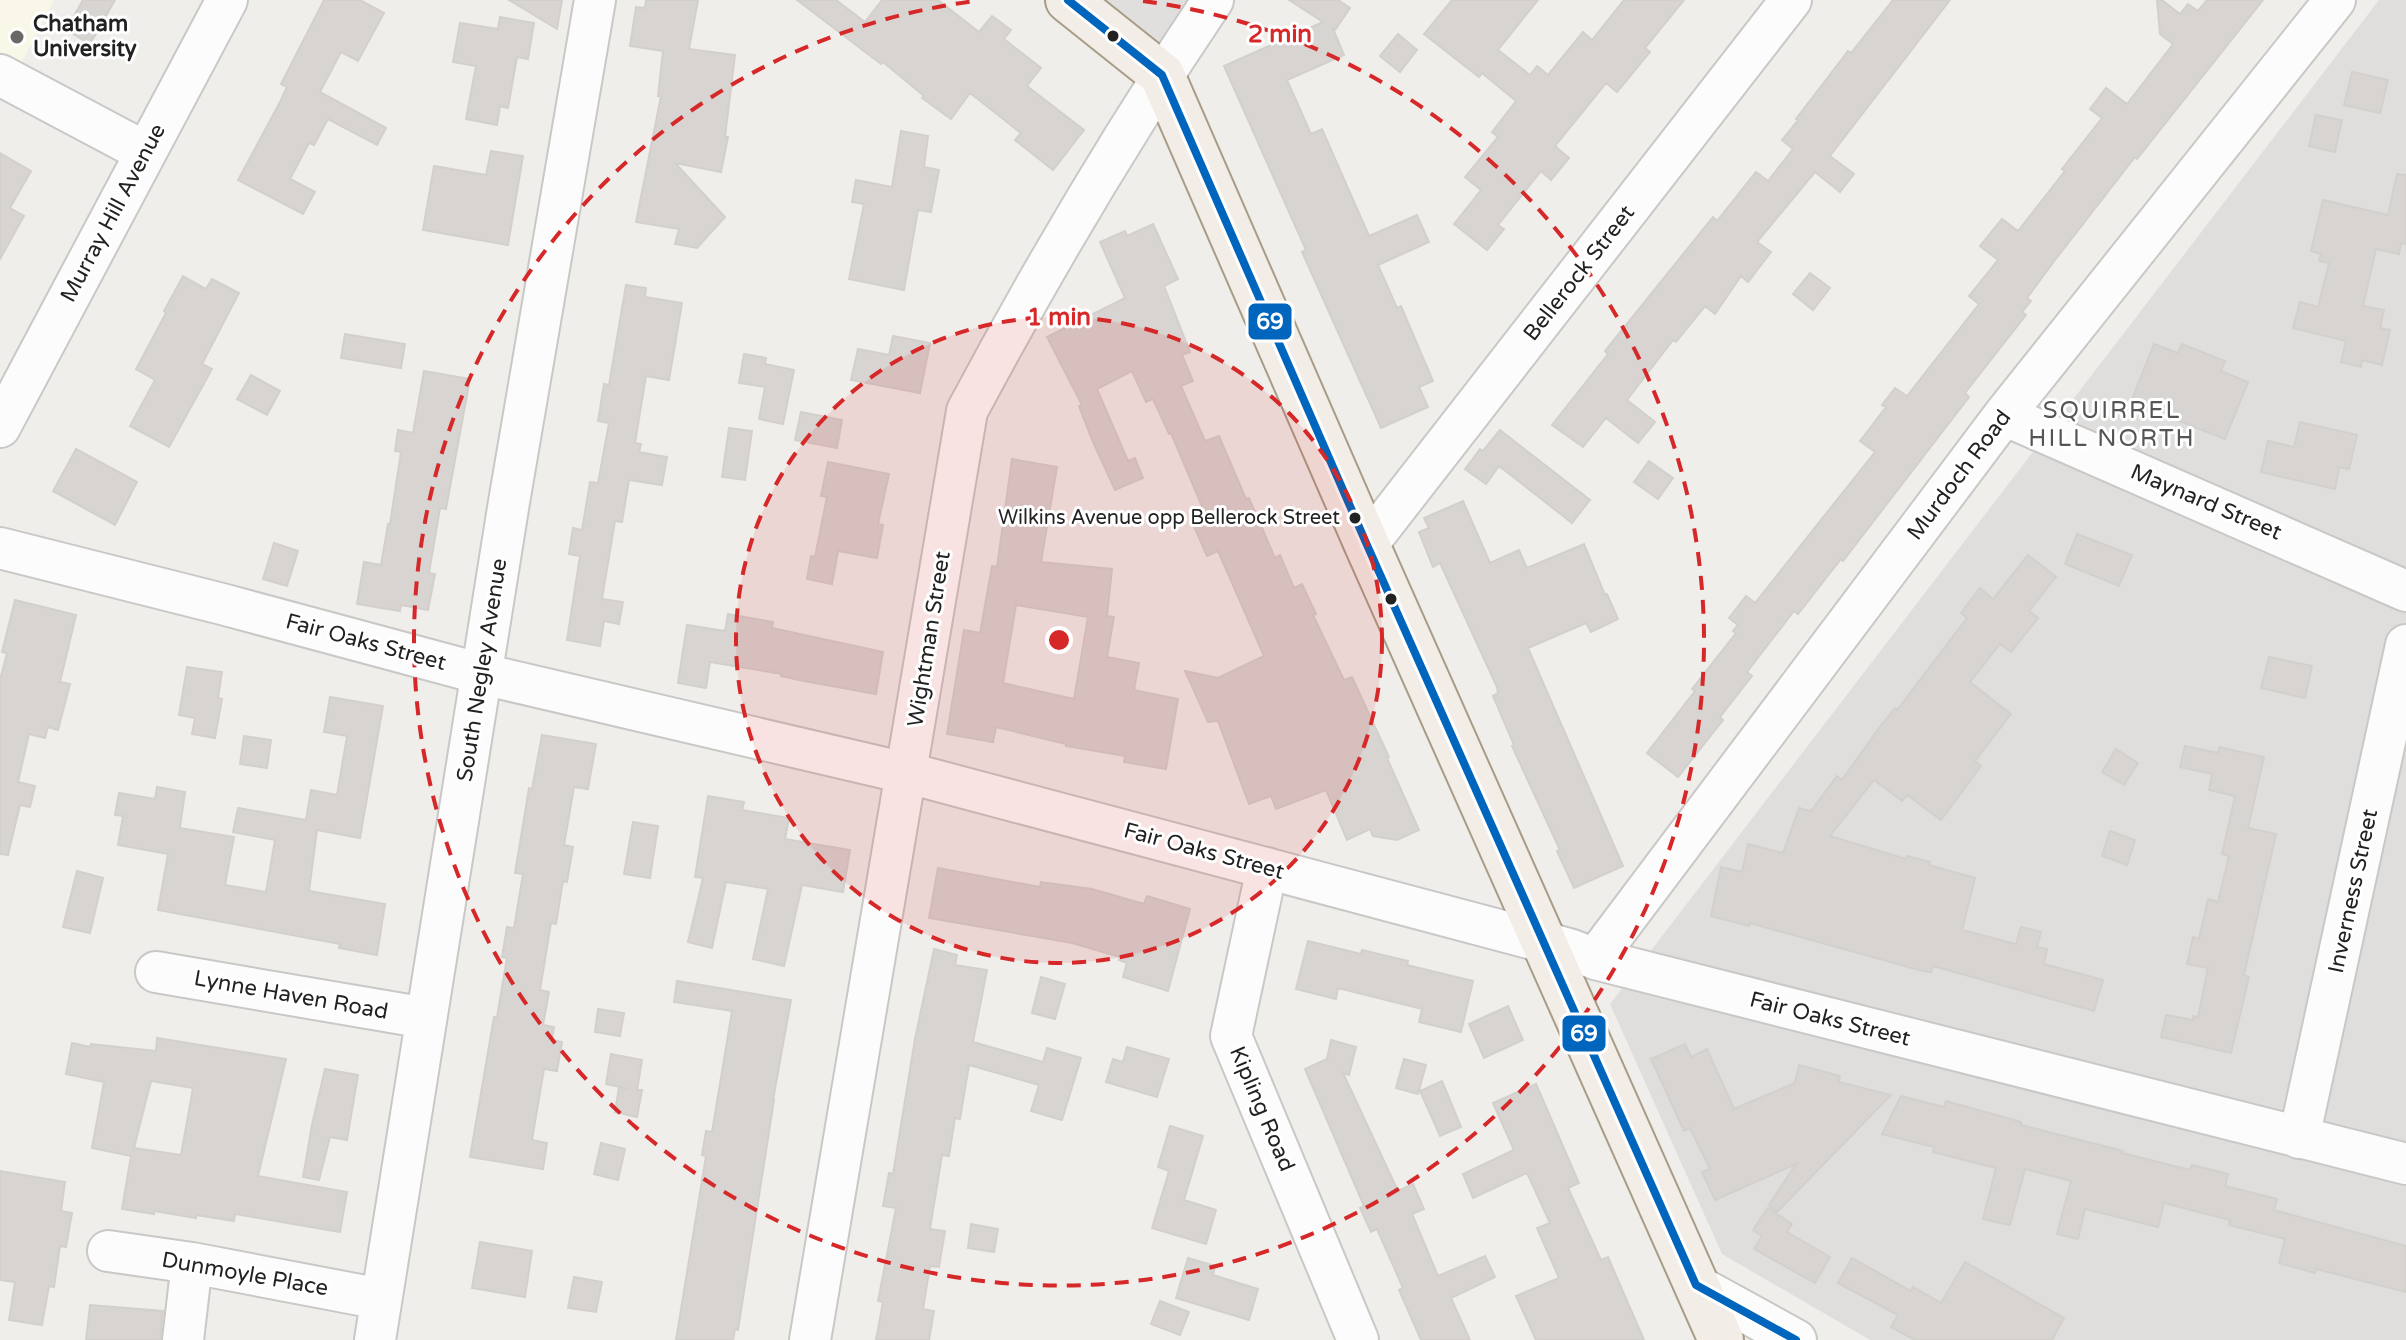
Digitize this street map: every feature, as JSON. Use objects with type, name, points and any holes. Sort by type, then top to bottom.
[{"type":"main road","points":[[1068,0],[1162,75],[1367,545],[1721,1340]]},
{"type":"street","name":"Murray Hill Avenue","points":[[0,427],[227,0]]},
{"type":"street","name":"South Negley Avenue","points":[[375,1340],[509,502],[595,0]]},
{"type":"street","name":"Wightman Street","points":[[810,1340],[967,411],[1013,325],[1162,75],[1213,0]]},
{"type":"street","name":"Bellerock Street","points":[[1367,545],[1791,0]]},
{"type":"street","name":"Murdoch Road","points":[[1595,959],[2004,415],[2335,0]]},
{"type":"street","points":[[0,75],[145,152]]},
{"type":"street","name":"Maynard Street","points":[[2004,415],[2406,591]]},
{"type":"street","name":"Fair Oaks Street","points":[[0,548],[482,674],[907,773],[1544,942],[1595,959],[2406,1164]]},
{"type":"street","name":"Inverness Street","points":[[2299,1138],[2406,645]]},
{"type":"street","name":"Kipling Road","points":[[1267,868],[1231,1036],[1358,1340]]},
{"type":"street","name":"Lynne Haven Road","points":[[156,972],[426,1018]]},
{"type":"street","name":"Dunmoyle Place","points":[[108,1251],[192,1263],[381,1299]]},
{"type":"street","points":[[183,1340],[192,1263]]},
{"type":"street","points":[[1696,1285],[1796,1340]]},
{"type":"shaded area","name":"Chatham University","points":[[0,0],[54,0],[12,81],[0,75]]},
{"type":"shaded area","points":[[1068,0],[1213,0],[1162,75]]},
{"type":"shaded area","points":[[2379,0],[2406,0],[2406,1340],[1870,1340],[1722,1254],[1610,1004]]},
{"type":"building","points":[[83,0],[115,0],[90,44],[66,30]]},
{"type":"building","points":[[324,0],[360,0],[384,13],[358,61],[341,52],[320,92],[386,128],[377,145],[328,119],[314,145],[309,143],[290,179],[315,192],[303,214],[238,180],[280,102],[287,87],[281,84]]},
{"type":"building","points":[[509,0],[562,0],[557,29]]},
{"type":"building","points":[[646,0],[698,0],[689,49],[735,55],[725,137],[728,137],[721,172],[675,163],[725,217],[697,248],[675,244],[679,229],[636,222],[661,96],[658,96],[663,51],[630,46],[636,7],[645,8]]},
{"type":"building","points":[[797,0],[836,0],[865,22],[882,0],[938,0],[979,32],[992,16],[1011,30],[1004,39],[1041,68],[1027,86],[1084,130],[1053,170],[1015,140],[1021,133],[970,93],[951,119],[922,98],[924,96],[883,62],[881,64]]},
{"type":"building","points":[[1289,0],[1338,0],[1350,8],[1333,29],[1344,55],[1287,80],[1311,134],[1322,129],[1369,236],[1417,215],[1429,242],[1378,265],[1397,308],[1401,306],[1433,381],[1419,387],[1428,407],[1381,428],[1302,252],[1306,250],[1224,66],[1323,22]]},
{"type":"building","points":[[1452,0],[1538,0],[1498,50],[1530,75],[1537,66],[1548,75],[1583,32],[1592,40],[1624,0],[1684,0],[1645,48],[1650,52],[1617,92],[1606,83],[1555,146],[1569,158],[1551,180],[1541,171],[1498,225],[1504,229],[1487,250],[1454,224],[1481,190],[1465,177],[1498,137],[1492,132],[1516,101],[1482,73],[1479,77],[1424,34]]},
{"type":"building","points":[[1893,0],[1950,0],[1830,156],[1854,174],[1840,192],[1815,172],[1757,242],[1771,252],[1748,282],[1741,276],[1715,314],[1705,306],[1676,342],[1673,340],[1627,400],[1655,422],[1638,443],[1606,418],[1583,447],[1552,425],[1608,354],[1605,351],[1713,217],[1717,221],[1756,172],[1768,181],[1793,149],[1782,140],[1796,119],[1848,51],[1851,53]]},
{"type":"building","points":[[2157,0],[2162,0],[2180,14],[2188,4],[2198,11],[2207,0],[2263,0],[2055,260],[2027,298],[2031,301],[2022,312],[2026,315],[1965,393],[1969,397],[1843,561],[1841,559],[1798,614],[1794,611],[1747,672],[1752,676],[1720,717],[1723,720],[1678,777],[1647,753],[1736,633],[1733,631],[1738,625],[1729,618],[1746,596],[1755,603],[1875,452],[1860,441],[1886,407],[1882,405],[1895,388],[1907,396],[1979,304],[1969,296],[1998,260],[1980,246],[2002,219],[2018,231],[2102,118],[2090,109],[2106,88],[2127,104],[2173,44],[2160,34]]},
{"type":"building","points":[[500,17],[534,23],[528,59],[517,57],[508,108],[500,106],[497,125],[466,119],[476,66],[453,62],[460,23],[498,29]]},
{"type":"building","points":[[1398,34],[1417,50],[1400,72],[1380,56]]},
{"type":"building","points":[[2352,72],[2388,80],[2380,113],[2344,105]]},
{"type":"building","points":[[2316,115],[2342,120],[2335,152],[2309,146]]},
{"type":"building","points":[[901,131],[928,136],[924,167],[939,170],[931,212],[918,210],[904,290],[849,279],[864,204],[852,202],[856,180],[892,187]]},
{"type":"building","points":[[491,151],[523,156],[508,245],[423,230],[434,166],[486,175]]},
{"type":"building","points":[[0,153],[31,171],[10,208],[24,216],[0,259]]},
{"type":"building","points":[[2397,174],[2406,175],[2406,244],[2401,243],[2399,254],[2376,249],[2363,306],[2384,310],[2380,328],[2390,330],[2382,365],[2362,360],[2361,367],[2341,362],[2346,341],[2293,328],[2300,302],[2318,307],[2329,263],[2319,261],[2321,254],[2311,251],[2323,200],[2388,215]]},
{"type":"building","points":[[1153,224],[1178,279],[1164,286],[1190,352],[1182,355],[1193,381],[1181,386],[1205,441],[1219,436],[1275,558],[1280,555],[1294,588],[1302,584],[1344,680],[1352,677],[1419,830],[1397,840],[1373,836],[1370,829],[1347,840],[1326,790],[1276,809],[1271,796],[1249,804],[1218,721],[1208,722],[1185,671],[1218,678],[1264,656],[1218,551],[1207,556],[1192,522],[1206,516],[1171,433],[1153,399],[1146,402],[1132,371],[1097,389],[1128,461],[1135,458],[1143,478],[1115,490],[1079,406],[1082,405],[1047,337],[1125,298],[1100,242],[1125,231],[1127,236]]},
{"type":"building","points":[[1810,273],[1830,288],[1813,310],[1793,294]]},
{"type":"building","points":[[183,276],[206,289],[212,279],[239,293],[202,364],[212,369],[169,447],[130,426],[155,380],[136,369]]},
{"type":"building","points":[[626,285],[646,288],[645,297],[682,303],[669,380],[646,376],[635,443],[641,444],[639,452],[667,457],[662,485],[629,480],[622,522],[615,521],[602,599],[623,602],[619,624],[604,621],[600,646],[567,640],[580,556],[569,554],[573,528],[582,530],[590,482],[598,483],[609,423],[598,421],[604,384],[609,385]]},
{"type":"building","points":[[345,334],[405,344],[401,368],[341,358]]},
{"type":"building","points":[[893,336],[930,343],[920,393],[851,380],[858,349],[889,355]]},
{"type":"building","points":[[2154,344],[2178,353],[2182,344],[2225,361],[2221,371],[2248,382],[2225,439],[2131,402]]},
{"type":"building","points":[[744,354],[766,358],[765,364],[794,370],[783,424],[759,419],[765,387],[739,383]]},
{"type":"building","points":[[424,371],[470,379],[446,509],[440,508],[429,573],[435,574],[428,610],[401,605],[400,611],[357,604],[364,562],[381,565],[401,452],[395,451],[398,430],[413,433]]},
{"type":"building","points":[[251,375],[280,391],[267,415],[237,399]]},
{"type":"building","points":[[801,412],[842,420],[837,448],[795,440]]},
{"type":"building","points":[[2300,422],[2357,435],[2349,469],[2339,467],[2335,489],[2261,472],[2268,441],[2294,447]]},
{"type":"building","points":[[729,428],[752,431],[745,480],[722,477]]},
{"type":"building","points":[[1500,430],[1590,500],[1572,523],[1499,466],[1486,484],[1465,469]]},
{"type":"building","points":[[76,449],[137,482],[115,525],[53,491]]},
{"type":"building","points":[[1012,459],[1057,467],[1041,562],[1112,569],[1107,616],[1114,617],[1107,657],[1139,663],[1134,690],[1178,699],[1166,769],[1124,762],[1125,756],[1066,746],[996,727],[993,742],[947,734],[964,630],[980,633],[992,566],[997,567]],"holes":[[[1016,605],[1088,617],[1074,699],[1003,683]]]},
{"type":"building","points":[[1649,461],[1673,478],[1658,499],[1634,482]]},
{"type":"building","points":[[828,462],[889,474],[878,524],[883,525],[877,558],[838,551],[832,584],[807,579],[811,556],[815,557],[827,497],[821,496]]},
{"type":"building","points":[[1463,501],[1490,563],[1519,550],[1527,568],[1584,544],[1618,619],[1591,632],[1586,623],[1528,648],[1623,866],[1574,888],[1512,746],[1493,696],[1498,693],[1497,687],[1440,563],[1433,567],[1419,532],[1429,528],[1424,518]]},
{"type":"building","points":[[2077,534],[2132,555],[2119,586],[2065,564]]},
{"type":"building","points":[[274,543],[298,551],[287,586],[263,579]]},
{"type":"building","points":[[2028,555],[2056,577],[2029,611],[2038,618],[2011,652],[2000,644],[1970,682],[2011,714],[1975,761],[1981,766],[1941,820],[1907,795],[1902,801],[1874,780],[1830,836],[1906,859],[1907,856],[1930,862],[1929,865],[1975,878],[1962,930],[2016,944],[2021,927],[2041,932],[2037,947],[2047,949],[2044,964],[2103,980],[2094,1011],[1933,966],[1931,972],[1919,970],[1750,923],[1749,926],[1711,916],[1721,867],[1742,872],[1748,844],[1783,853],[1799,808],[1811,811],[1837,776],[1842,780],[1879,728],[1895,708],[1897,710],[1967,618],[1961,613],[1980,588],[1993,599]]},
{"type":"building","points":[[15,600],[76,615],[60,682],[70,684],[58,730],[48,727],[45,738],[29,734],[18,782],[35,786],[30,807],[20,805],[8,855],[0,854],[0,680],[7,653],[2,652]]},
{"type":"building","points":[[728,614],[773,622],[772,628],[883,652],[876,694],[710,662],[706,688],[678,683],[687,625],[725,631]]},
{"type":"building","points":[[2269,657],[2312,666],[2305,698],[2261,688]]},
{"type":"building","points":[[187,667],[222,672],[218,698],[222,699],[215,738],[192,734],[195,718],[179,715]]},
{"type":"building","points":[[330,697],[383,706],[360,838],[317,830],[309,891],[385,904],[377,955],[339,948],[340,944],[158,910],[168,854],[118,845],[123,816],[115,815],[119,793],[155,799],[157,787],[185,792],[180,828],[234,837],[225,885],[266,892],[275,840],[233,832],[238,808],[306,820],[311,790],[337,795],[347,736],[324,732]]},
{"type":"building","points":[[542,735],[596,744],[588,789],[574,787],[564,845],[573,847],[567,882],[563,881],[556,924],[551,923],[540,990],[549,992],[543,1025],[554,1027],[552,1040],[562,1042],[557,1071],[544,1069],[532,1140],[547,1143],[543,1169],[470,1157],[507,958],[502,957],[507,927],[514,928],[523,874],[515,873],[529,788],[532,789]]},
{"type":"building","points":[[244,736],[271,740],[267,768],[240,764]]},
{"type":"building","points":[[2185,746],[2218,753],[2219,747],[2264,757],[2248,828],[2276,834],[2244,975],[2249,977],[2231,1053],[2161,1037],[2166,1015],[2193,1020],[2193,1016],[2198,1017],[2208,968],[2187,964],[2193,937],[2199,939],[2208,899],[2218,902],[2229,856],[2222,854],[2235,796],[2209,790],[2212,774],[2180,767]]},
{"type":"building","points":[[2116,749],[2138,763],[2124,785],[2102,772]]},
{"type":"building","points":[[708,796],[744,802],[742,810],[789,818],[785,839],[850,850],[843,892],[802,885],[784,966],[753,959],[768,889],[726,882],[712,948],[688,942],[703,878],[695,877]]},
{"type":"building","points":[[633,822],[658,826],[650,878],[624,874]]},
{"type":"building","points":[[2110,831],[2135,840],[2127,865],[2102,856]]},
{"type":"building","points":[[938,868],[1040,887],[1041,882],[1092,889],[1144,904],[1147,896],[1190,909],[1168,991],[1123,977],[1127,963],[1119,960],[1120,957],[1072,943],[929,918]]},
{"type":"building","points":[[77,871],[103,878],[90,933],[63,927]]},
{"type":"building","points":[[1308,941],[1408,961],[1407,965],[1473,981],[1461,1032],[1419,1022],[1422,1009],[1338,988],[1336,999],[1296,989]]},
{"type":"building","points":[[934,949],[957,955],[955,965],[987,970],[973,1042],[1043,1062],[1047,1048],[1081,1058],[1062,1120],[1031,1111],[1039,1085],[969,1065],[960,1119],[955,1118],[949,1156],[942,1155],[930,1229],[945,1231],[939,1267],[930,1266],[923,1309],[934,1311],[929,1340],[876,1340],[883,1302],[878,1301],[896,1208],[883,1206],[889,1173],[893,1174],[915,1039]]},
{"type":"building","points":[[1041,977],[1065,984],[1055,1019],[1032,1013]]},
{"type":"building","points":[[677,981],[791,1000],[738,1330],[735,1329],[733,1340],[676,1340],[706,1156],[702,1155],[706,1131],[712,1132],[732,1011],[674,1002]]},
{"type":"building","points":[[1508,1006],[1523,1040],[1484,1058],[1469,1024]]},
{"type":"building","points":[[598,1009],[624,1013],[620,1036],[595,1032]]},
{"type":"building","points":[[157,1038],[286,1059],[258,1176],[347,1192],[340,1232],[235,1214],[234,1221],[122,1209],[131,1156],[92,1148],[104,1082],[66,1074],[72,1043],[156,1051]],"holes":[[[151,1081],[193,1088],[181,1155],[134,1148]]]},
{"type":"building","points":[[1331,1040],[1356,1047],[1349,1075],[1343,1073],[1398,1191],[1413,1184],[1424,1209],[1412,1214],[1438,1276],[1485,1256],[1495,1277],[1451,1298],[1470,1340],[1421,1340],[1399,1290],[1403,1288],[1377,1229],[1371,1232],[1360,1208],[1364,1206],[1305,1069],[1327,1059]]},
{"type":"building","points":[[1685,1044],[1691,1057],[1707,1049],[1734,1109],[1795,1083],[1799,1065],[1840,1076],[1839,1082],[1891,1095],[1777,1212],[1769,1205],[1796,1164],[1715,1200],[1702,1172],[1710,1169],[1690,1128],[1684,1131],[1651,1059]]},
{"type":"building","points":[[1127,1047],[1169,1059],[1157,1097],[1106,1082],[1113,1059],[1123,1062]]},
{"type":"building","points":[[611,1054],[642,1060],[637,1090],[642,1090],[637,1117],[615,1112],[619,1087],[629,1089],[606,1084]]},
{"type":"building","points":[[1404,1059],[1426,1065],[1418,1094],[1396,1088]]},
{"type":"building","points":[[325,1069],[358,1075],[347,1140],[330,1137],[319,1180],[303,1177]]},
{"type":"building","points":[[1442,1081],[1461,1127],[1440,1136],[1420,1091]]},
{"type":"building","points":[[1536,1084],[1579,1183],[1568,1188],[1601,1260],[1608,1257],[1644,1340],[1536,1340],[1516,1296],[1559,1278],[1537,1228],[1550,1223],[1527,1173],[1473,1198],[1463,1174],[1514,1150],[1493,1103]]},
{"type":"building","points":[[1901,1096],[1944,1107],[1946,1101],[2122,1153],[2190,1170],[2192,1165],[2228,1174],[2225,1186],[2277,1199],[2274,1210],[2406,1246],[2406,1292],[2279,1263],[2285,1239],[2229,1225],[2230,1220],[2164,1203],[2158,1227],[2085,1209],[2078,1239],[2057,1234],[2071,1181],[2025,1169],[2010,1225],[1983,1219],[1996,1168],[1933,1152],[1934,1147],[1882,1134]]},
{"type":"building","points":[[1170,1126],[1203,1136],[1184,1200],[1216,1210],[1206,1244],[1152,1228],[1169,1171],[1158,1167]]},
{"type":"building","points":[[601,1143],[625,1149],[618,1180],[594,1174]]},
{"type":"building","points":[[0,1171],[65,1182],[61,1211],[72,1213],[66,1247],[60,1246],[54,1287],[49,1286],[42,1325],[9,1320],[15,1282],[0,1280]]},
{"type":"building","points":[[1768,1208],[1792,1224],[1787,1232],[1830,1257],[1815,1283],[1754,1249],[1762,1236],[1753,1230]]},
{"type":"building","points":[[971,1224],[998,1229],[994,1252],[968,1248]]},
{"type":"building","points":[[480,1242],[532,1251],[525,1297],[472,1288]]},
{"type":"building","points":[[1188,1258],[1215,1266],[1213,1275],[1258,1289],[1249,1320],[1176,1298]]},
{"type":"building","points":[[1852,1258],[1911,1291],[1913,1287],[1941,1303],[1965,1262],[2064,1318],[2052,1340],[1915,1340],[1891,1327],[1898,1315],[1838,1283]]},
{"type":"building","points":[[574,1277],[602,1282],[596,1312],[568,1308]]},
{"type":"building","points":[[1160,1301],[1189,1312],[1180,1335],[1151,1324]]},
{"type":"building","points":[[90,1305],[163,1311],[160,1340],[86,1340]]},
{"type":"transit line","name":"69","points":[[1068,0],[1162,75],[1696,1285],[1796,1340]]},
{"type":"place","name":"Chatham University","points":[[17,37]]},
{"type":"place","name":"Wilkins Avenue opp Bellerock Street","points":[[1355,518]]},
{"type":"district","name":"SQUIRREL HILL NORTH","points":[[2112,424]]}]
